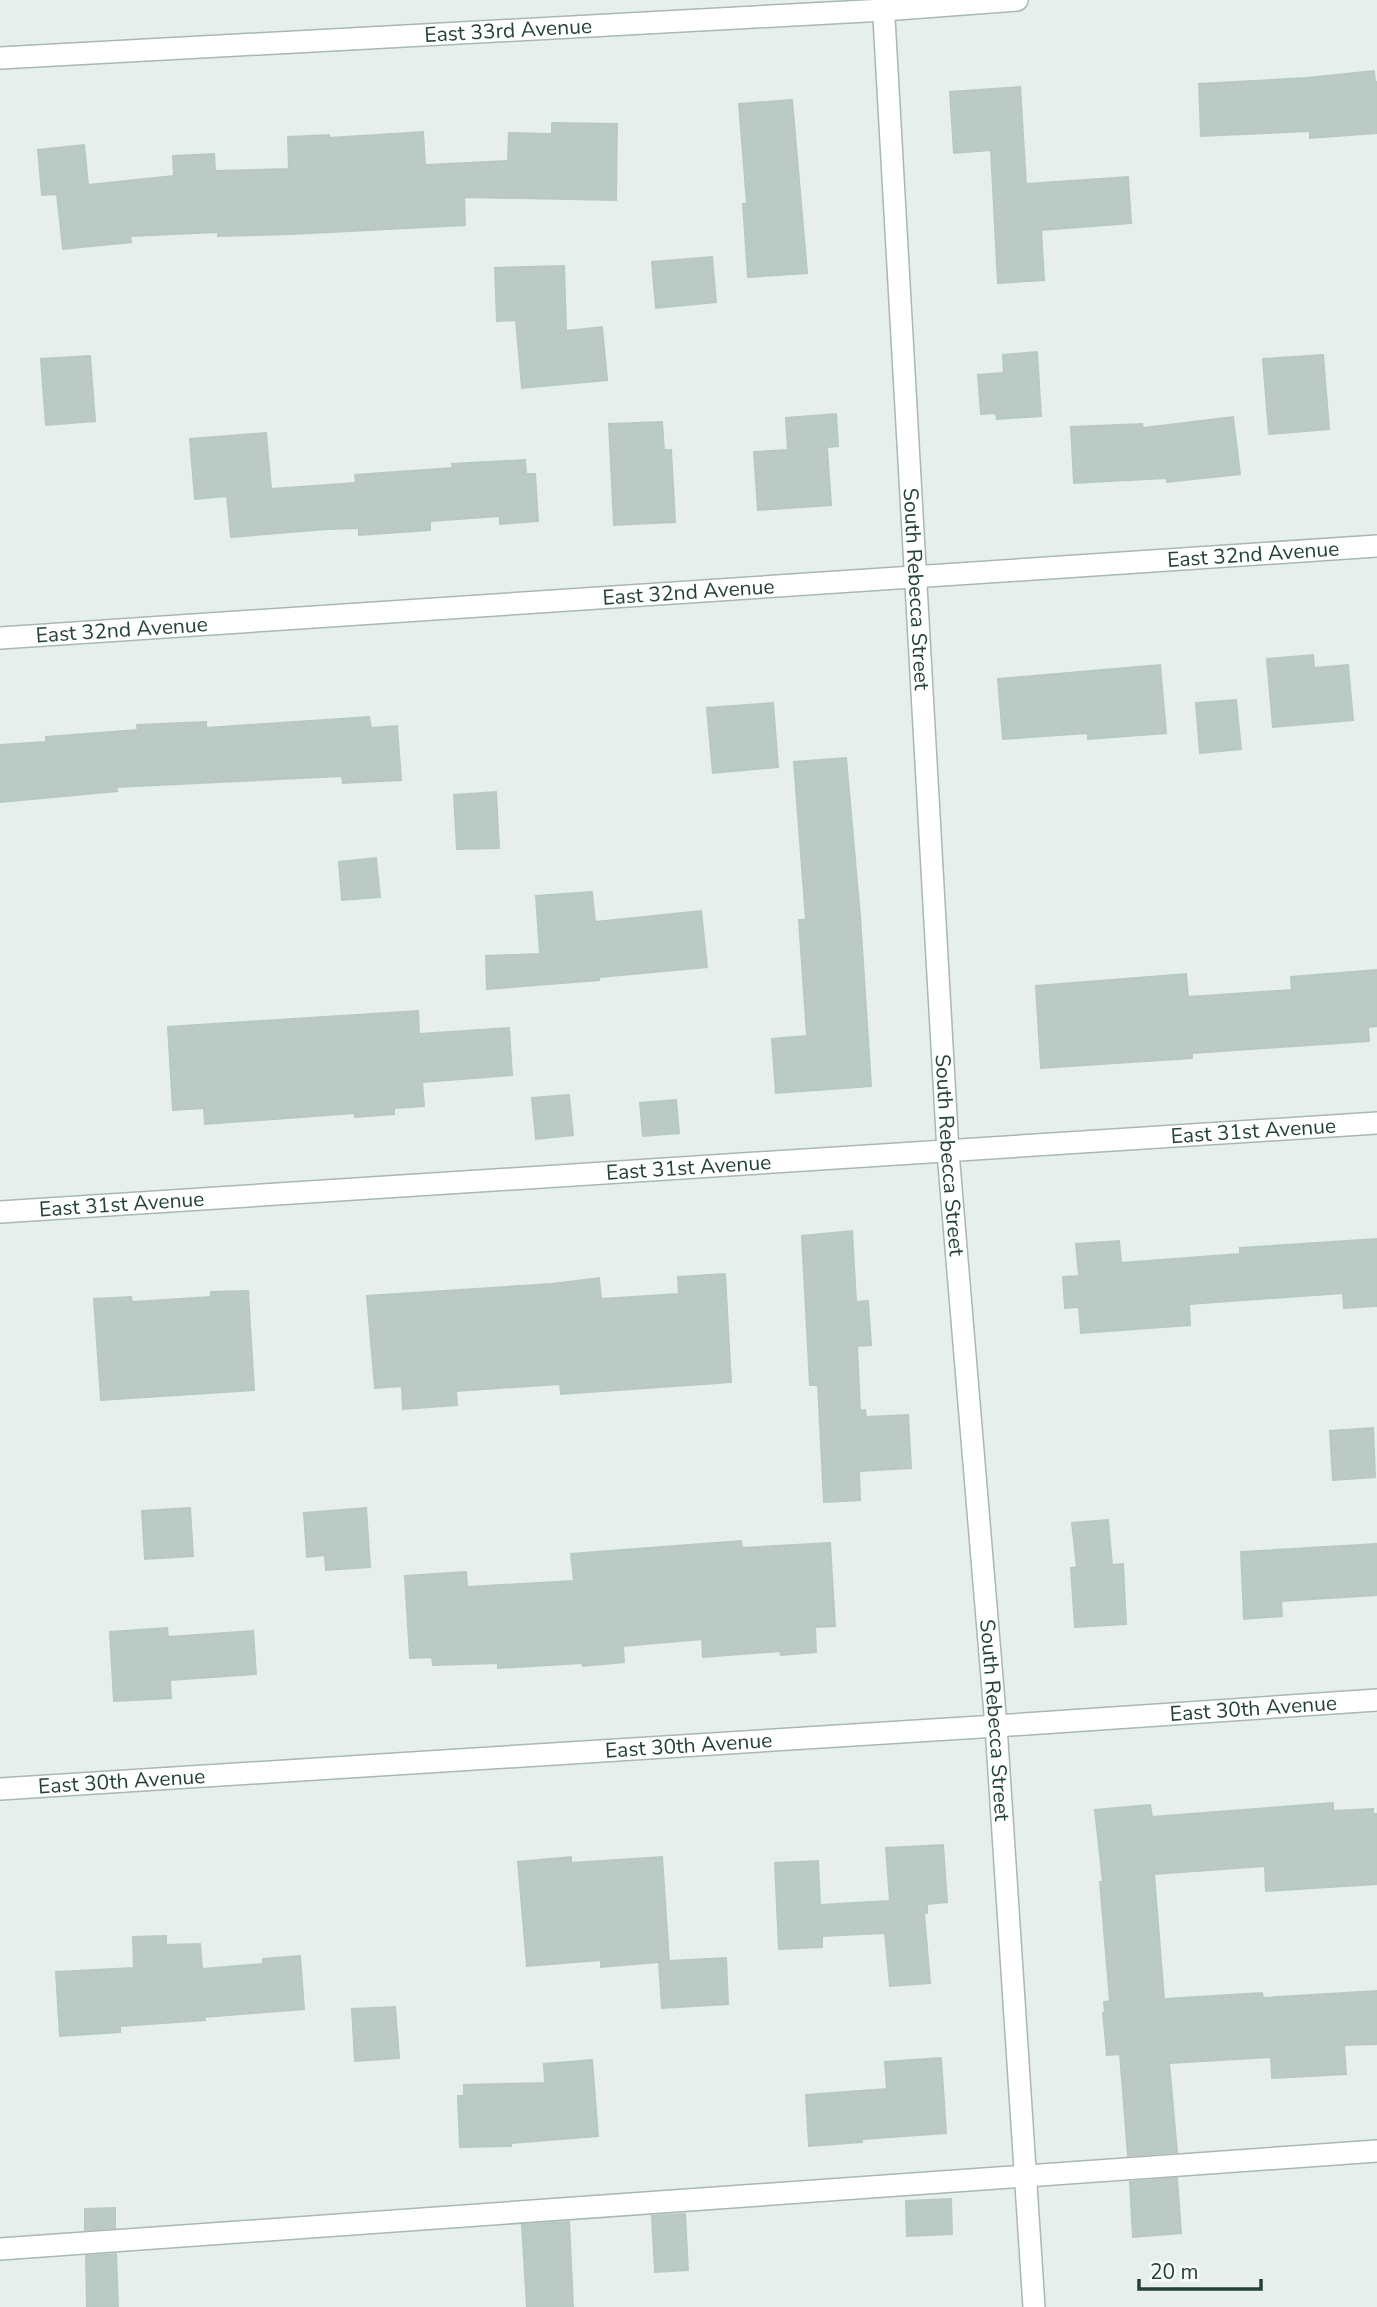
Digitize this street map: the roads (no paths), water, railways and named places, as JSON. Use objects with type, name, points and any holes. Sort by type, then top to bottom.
[{"type":"street","name":"East 33rd Avenue","points":[[0,58],[883,5],[1017,0]]},
{"type":"street","name":"South Rebecca Street","points":[[883,5],[948,1152],[996,1726],[1034,2307]]},
{"type":"street","name":"East 32nd Avenue","points":[[0,638],[1377,546]]},
{"type":"street","name":"East 31st Avenue","points":[[0,1212],[1377,1123]]},
{"type":"street","name":"East 30th Avenue","points":[[0,1789],[1377,1700]]},
{"type":"street","points":[[0,2249],[1377,2151]]}]
